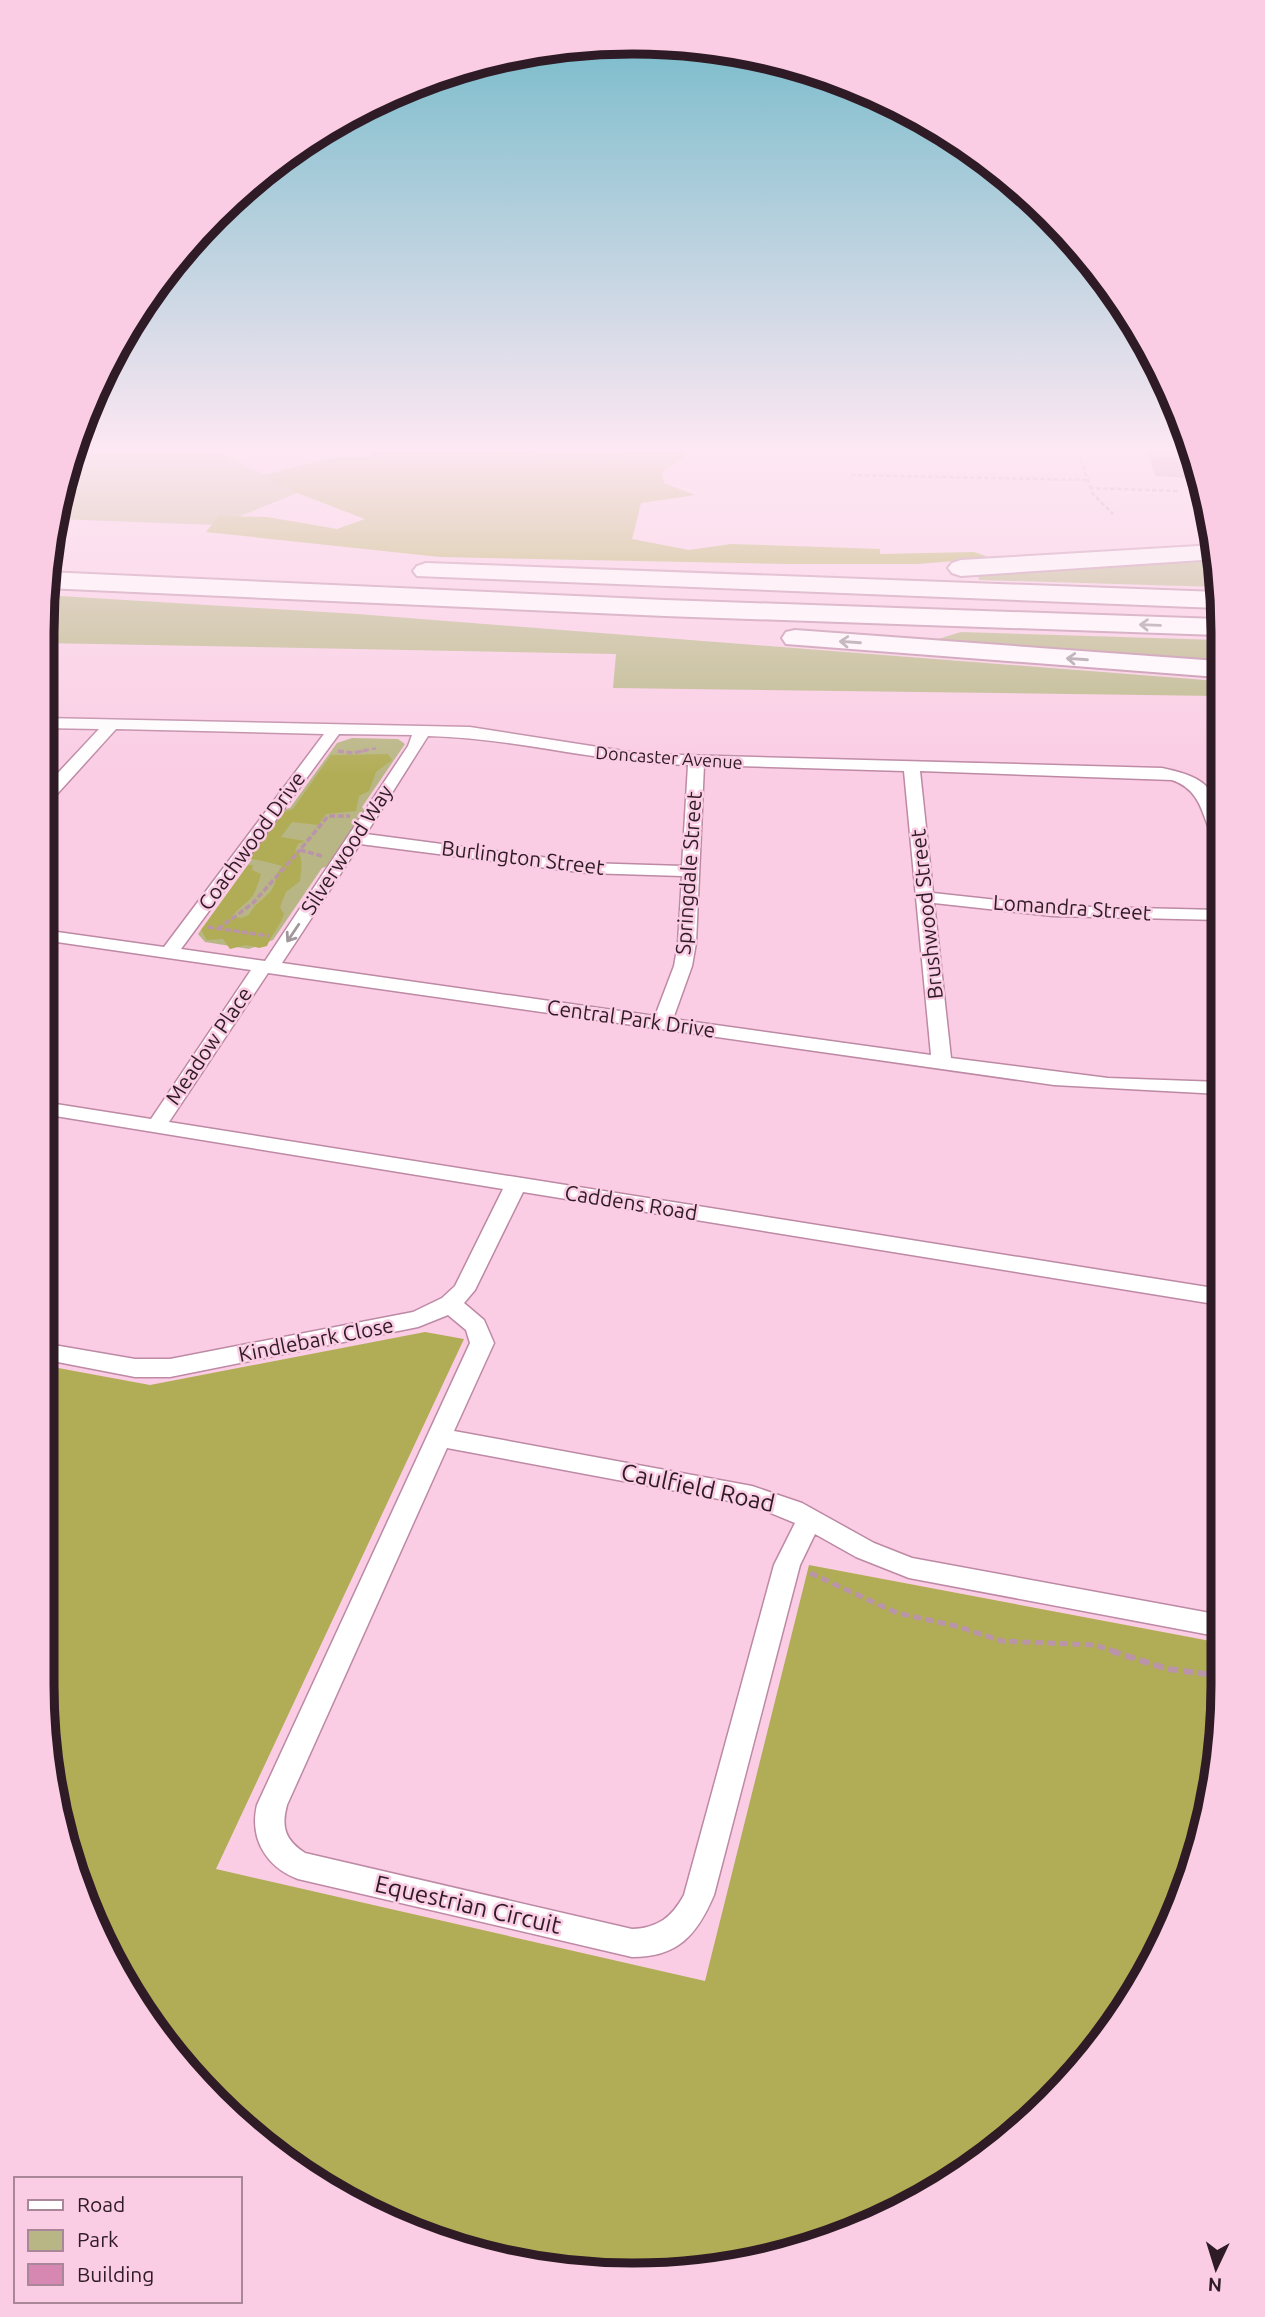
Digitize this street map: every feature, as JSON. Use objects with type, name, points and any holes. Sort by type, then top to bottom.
[{"type":"highway","points":[[448,572],[934,569],[1082,560]]},
{"type":"highway","points":[[407,570],[1210,600]]},
{"type":"highway","points":[[57,580],[638,607],[1211,627]]},
{"type":"highway","points":[[199,587],[408,609],[1211,668]]},
{"type":"street","name":"Doncaster Avenue","points":[[54,723],[490,734],[608,756],[696,762],[911,765],[1170,774],[1195,783],[1205,792],[1211,810]]},
{"type":"street","points":[[54,787],[111,725]]},
{"type":"street","name":"Coachwood Drive","points":[[169,953],[335,729]]},
{"type":"street","name":"Silverwood Way","points":[[266,967],[356,838],[416,746],[422,731]]},
{"type":"street","name":"Springdale Street","points":[[662,1023],[686,955],[696,762]]},
{"type":"street","name":"Brushwood Street","points":[[911,765],[942,1063]]},
{"type":"street","name":"Burlington Street","points":[[356,838],[579,867],[691,871]]},
{"type":"street","name":"Lomandra Street","points":[[925,897],[1054,911],[1211,915]]},
{"type":"street","name":"Central Park Drive","points":[[54,937],[1089,1083],[1211,1088]]},
{"type":"street","name":"Meadow Place","points":[[156,1126],[266,967]]},
{"type":"street","name":"Caddens Road","points":[[54,1110],[1211,1296]]},
{"type":"street","name":"Kindlebark Close","points":[[54,1353],[135,1368],[170,1368],[410,1321],[450,1304],[469,1282],[516,1185]]},
{"type":"street","points":[[439,1437],[482,1343],[476,1326],[450,1304]]},
{"type":"street","name":"Equestrian Circuit","points":[[439,1437],[272,1805],[268,1817],[270,1838],[276,1849],[298,1865],[632,1943],[666,1938],[686,1920],[694,1908],[788,1565],[810,1519]]},
{"type":"street","name":"Caulfield Road","points":[[439,1437],[752,1496],[784,1507],[865,1550],[909,1567],[1211,1624]]},
{"type":"path","points":[[332,750],[353,753],[379,748]]},
{"type":"path","points":[[218,929],[253,903],[328,816],[351,816]]},
{"type":"path","points":[[300,850],[324,857]]},
{"type":"path","points":[[206,927],[270,937]]},
{"type":"path","points":[[803,1569],[897,1613],[956,1626],[1002,1641],[1094,1645],[1168,1669],[1211,1675]]},
{"type":"green space","points":[[1206,562],[1209,587],[979,580],[977,572]]},
{"type":"green space","points":[[55,596],[357,614],[1211,680],[1211,696],[613,688],[616,654],[54,643]]},
{"type":"green space","points":[[961,632],[1211,640],[1211,660],[935,640]]},
{"type":"green space","points":[[352,738],[398,739],[405,744],[362,807],[366,812],[331,865],[322,868],[273,940],[249,949],[205,942],[198,934],[255,855],[252,851],[281,810],[290,808],[337,743]]},
{"type":"shaded area","points":[[595,560],[965,560],[917,564]]},
{"type":"shaded area","points":[[388,754],[392,760],[376,772],[369,791],[359,796],[356,811],[326,814],[318,825],[292,822],[281,837],[305,841],[298,844],[295,851],[299,853],[301,860],[300,881],[286,892],[280,907],[284,914],[267,946],[259,948],[246,945],[230,949],[223,939],[207,940],[201,930],[248,865],[253,865],[252,870],[261,874],[251,898],[232,916],[241,918],[249,915],[272,889],[282,866],[247,859],[246,856],[263,840],[284,812],[293,809],[331,755]]},
{"type":"shaded area","points":[[425,1332],[464,1339],[216,1869],[705,1981],[809,1565],[1211,1641],[1210,1722],[1200,1797],[1191,1834],[1167,1906],[1133,1974],[1091,2037],[1067,2066],[1014,2119],[985,2143],[922,2185],[888,2203],[854,2219],[782,2243],[745,2252],[670,2262],[595,2262],[557,2258],[520,2252],[447,2232],[411,2219],[343,2185],[280,2143],[251,2119],[198,2066],[174,2037],[132,1974],[98,1906],[74,1834],[65,1797],[55,1722],[54,1684],[54,1367],[150,1385]]}]
